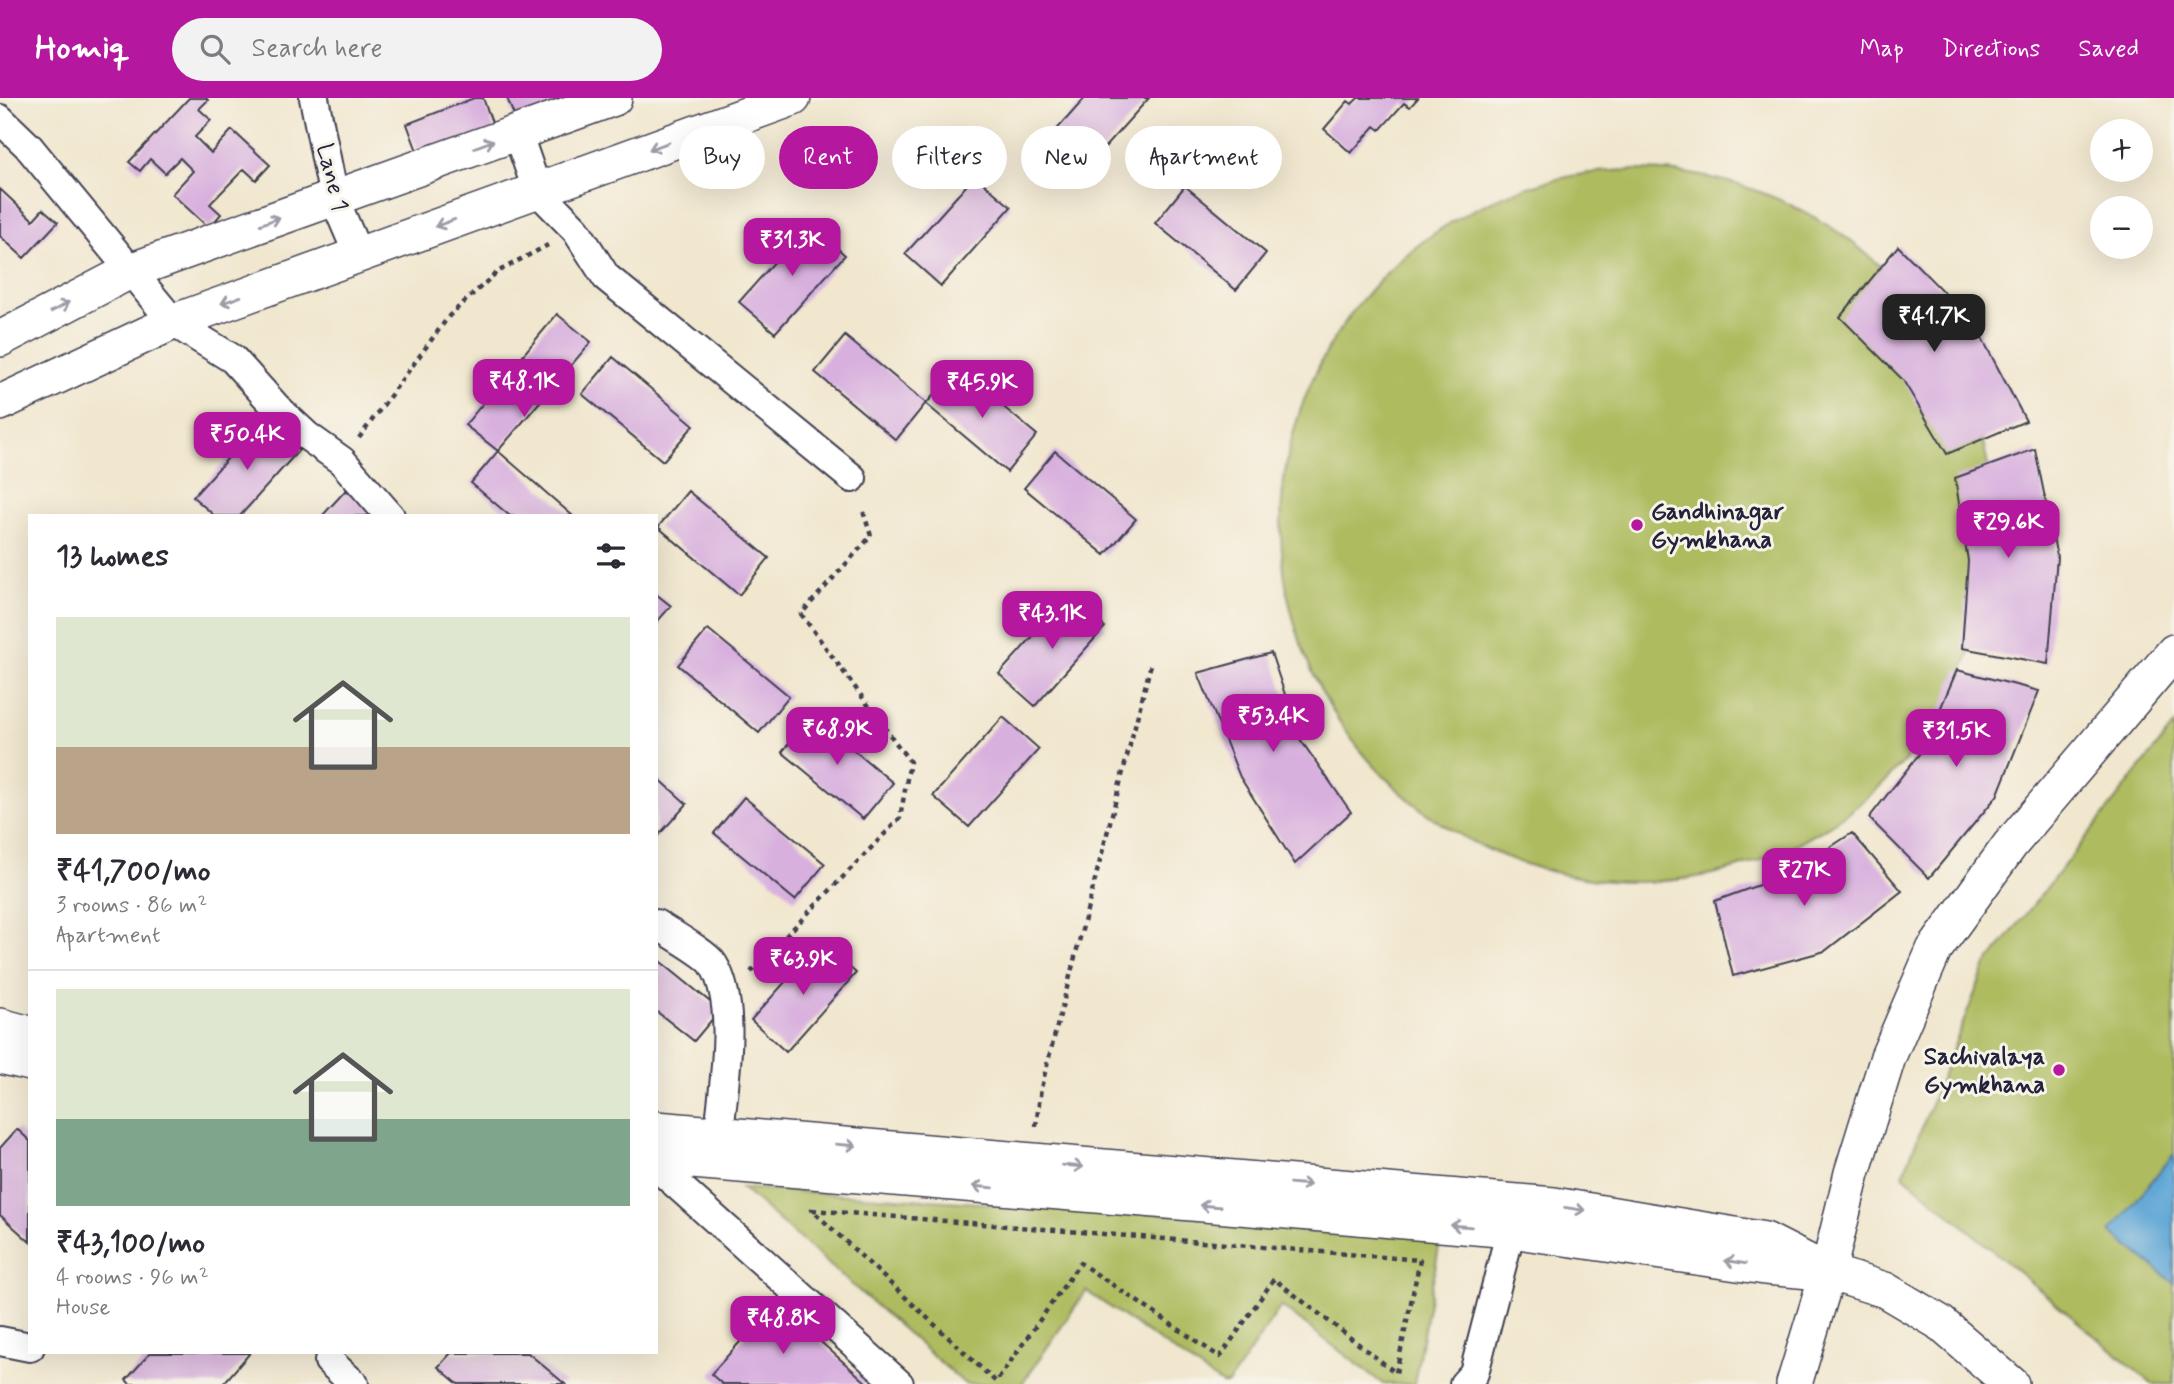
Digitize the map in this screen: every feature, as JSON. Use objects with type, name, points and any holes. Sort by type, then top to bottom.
[{"type":"street","name":"Lane 1","points":[[314,98],[334,198],[358,254]]},
{"type":"street","points":[[0,339],[130,271],[614,98]]},
{"type":"street","points":[[0,403],[173,322],[793,98]]},
{"type":"street","points":[[0,119],[28,146],[173,322],[233,359],[277,408],[307,436],[342,461],[388,514]]},
{"type":"street","points":[[517,132],[537,190],[576,230],[606,277],[852,478]]},
{"type":"street","points":[[1794,1384],[1828,1272],[1852,1173],[1888,1056],[1934,950],[2010,845],[2174,652]]},
{"type":"street","points":[[658,925],[712,962],[726,998],[727,1024],[719,1133]]},
{"type":"street","points":[[0,1026],[28,1033]]},
{"type":"street","points":[[0,1056],[28,1063]]},
{"type":"street","points":[[658,1129],[719,1133],[790,1154]]},
{"type":"street","points":[[658,1158],[790,1154],[1514,1216],[1553,1206],[1765,1240],[1828,1272],[1885,1290],[1939,1322],[2011,1384]]},
{"type":"street","points":[[658,1168],[899,1384]]},
{"type":"street","points":[[1464,1384],[1474,1373],[1514,1216]]},
{"type":"street","points":[[0,1341],[28,1347]]},
{"type":"street","points":[[327,1366],[354,1384]]},
{"type":"path","points":[[342,461],[449,316],[497,272],[576,230]]},
{"type":"path","points":[[726,998],[900,818],[910,762],[801,614],[871,536],[852,478]]},
{"type":"path","points":[[1030,1176],[1041,1088],[1152,664]]},
{"type":"path","points":[[813,1210],[1420,1260],[1396,1373],[1274,1279],[1220,1357],[1080,1263],[996,1382],[813,1210]]},
{"type":"green space","name":"Gandhinagar Gymkhana","points":[[1637,170],[1706,177],[1773,198],[1805,212],[1835,230],[1863,251],[1888,275],[1912,300],[1933,328],[1951,358],[1965,390],[1986,457],[1993,526],[1986,595],[1965,662],[1951,694],[1933,724],[1912,752],[1888,777],[1863,801],[1835,822],[1805,840],[1773,854],[1706,875],[1637,882],[1568,875],[1501,854],[1469,840],[1439,822],[1411,801],[1386,777],[1362,752],[1341,724],[1323,694],[1309,662],[1288,595],[1281,526],[1288,457],[1309,390],[1323,358],[1341,328],[1362,300],[1386,275],[1411,251],[1439,230],[1469,212],[1501,198],[1568,177]]},
{"type":"green space","name":"Sachivalaya Gymkhana","points":[[2174,725],[2174,1384],[2152,1384],[1903,1175],[1986,965]]},
{"type":"green space","points":[[742,1188],[1442,1231],[1414,1384],[1383,1384],[1281,1306],[1228,1384],[1222,1384],[1086,1291],[1022,1384],[965,1384]]},
{"type":"water","points":[[2174,1154],[2174,1283],[2110,1232]]},
{"type":"building","points":[[189,98],[208,100],[199,109],[211,120],[195,137],[211,153],[232,130],[270,165],[256,180],[244,169],[210,204],[221,214],[209,228],[172,194],[193,171],[180,158],[165,173],[150,159],[140,171],[129,162]]},
{"type":"building","points":[[474,98],[483,98],[495,131],[420,159],[407,124]]},
{"type":"building","points":[[507,98],[581,98],[517,123]]},
{"type":"building","points":[[1085,98],[1149,98],[1111,140],[1111,126],[1060,126]]},
{"type":"building","points":[[1358,98],[1418,98],[1410,107],[1404,103],[1380,130],[1375,126],[1351,153],[1324,129],[1348,101],[1352,104]]},
{"type":"building","points":[[0,189],[33,220],[43,209],[58,222],[24,258],[0,236]]},
{"type":"building","points":[[963,189],[990,189],[1011,207],[941,286],[905,254]]},
{"type":"building","points":[[1183,189],[1189,189],[1266,253],[1236,290],[1155,223]]},
{"type":"building","points":[[809,223],[845,255],[775,333],[739,302]]},
{"type":"building","points":[[1898,246],[1974,323],[2026,421],[1947,454],[1903,380],[1840,317]]},
{"type":"building","points":[[557,314],[591,342],[498,451],[465,425]]},
{"type":"building","points":[[845,336],[926,403],[896,440],[815,372]]},
{"type":"building","points":[[613,357],[694,425],[663,461],[582,394]]},
{"type":"building","points":[[957,368],[1037,435],[1007,472],[926,404]]},
{"type":"building","points":[[263,419],[299,450],[242,514],[213,514],[193,497]]},
{"type":"building","points":[[2035,449],[2057,557],[2048,664],[1962,648],[1968,561],[1955,478]]},
{"type":"building","points":[[498,451],[571,514],[508,514],[471,483]]},
{"type":"building","points":[[1055,451],[1136,519],[1105,555],[1024,488]]},
{"type":"building","points":[[346,490],[374,514],[324,514]]},
{"type":"building","points":[[688,491],[769,558],[739,595],[658,527]]},
{"type":"building","points":[[658,596],[671,606],[658,621]]},
{"type":"building","points":[[1069,596],[1105,627],[1035,706],[999,674]]},
{"type":"building","points":[[708,629],[789,696],[759,733],[678,665]]},
{"type":"building","points":[[1271,653],[1300,739],[1351,812],[1295,864],[1240,777],[1198,673]]},
{"type":"building","points":[[1957,670],[2039,691],[1997,796],[1929,878],[1869,818],[1923,749]]},
{"type":"building","points":[[812,715],[893,783],[863,819],[782,752]]},
{"type":"building","points":[[1003,717],[1039,749],[969,827],[933,796]]},
{"type":"building","points":[[658,778],[687,804],[658,836]]},
{"type":"building","points":[[744,797],[825,864],[795,900],[714,833]]},
{"type":"building","points":[[1852,833],[1902,891],[1825,951],[1733,976],[1715,901],[1789,874]]},
{"type":"building","points":[[821,942],[856,973],[786,1052],[751,1020]]},
{"type":"building","points":[[658,960],[720,1010],[694,1041],[658,1013]]},
{"type":"building","points":[[17,1129],[28,1139],[28,1240],[0,1215],[0,1148]]},
{"type":"building","points":[[776,1302],[868,1384],[722,1384],[711,1374]]},
{"type":"building","points":[[149,1354],[249,1354],[223,1384],[130,1384],[126,1380]]},
{"type":"building","points":[[450,1354],[529,1354],[565,1384],[458,1384],[438,1367]]},
{"type":"place","name":"Gandhinagar Gymkhana","points":[[1637,525]]},
{"type":"place","name":"Sachivalaya Gymkhana","points":[[2059,1070]]}]
